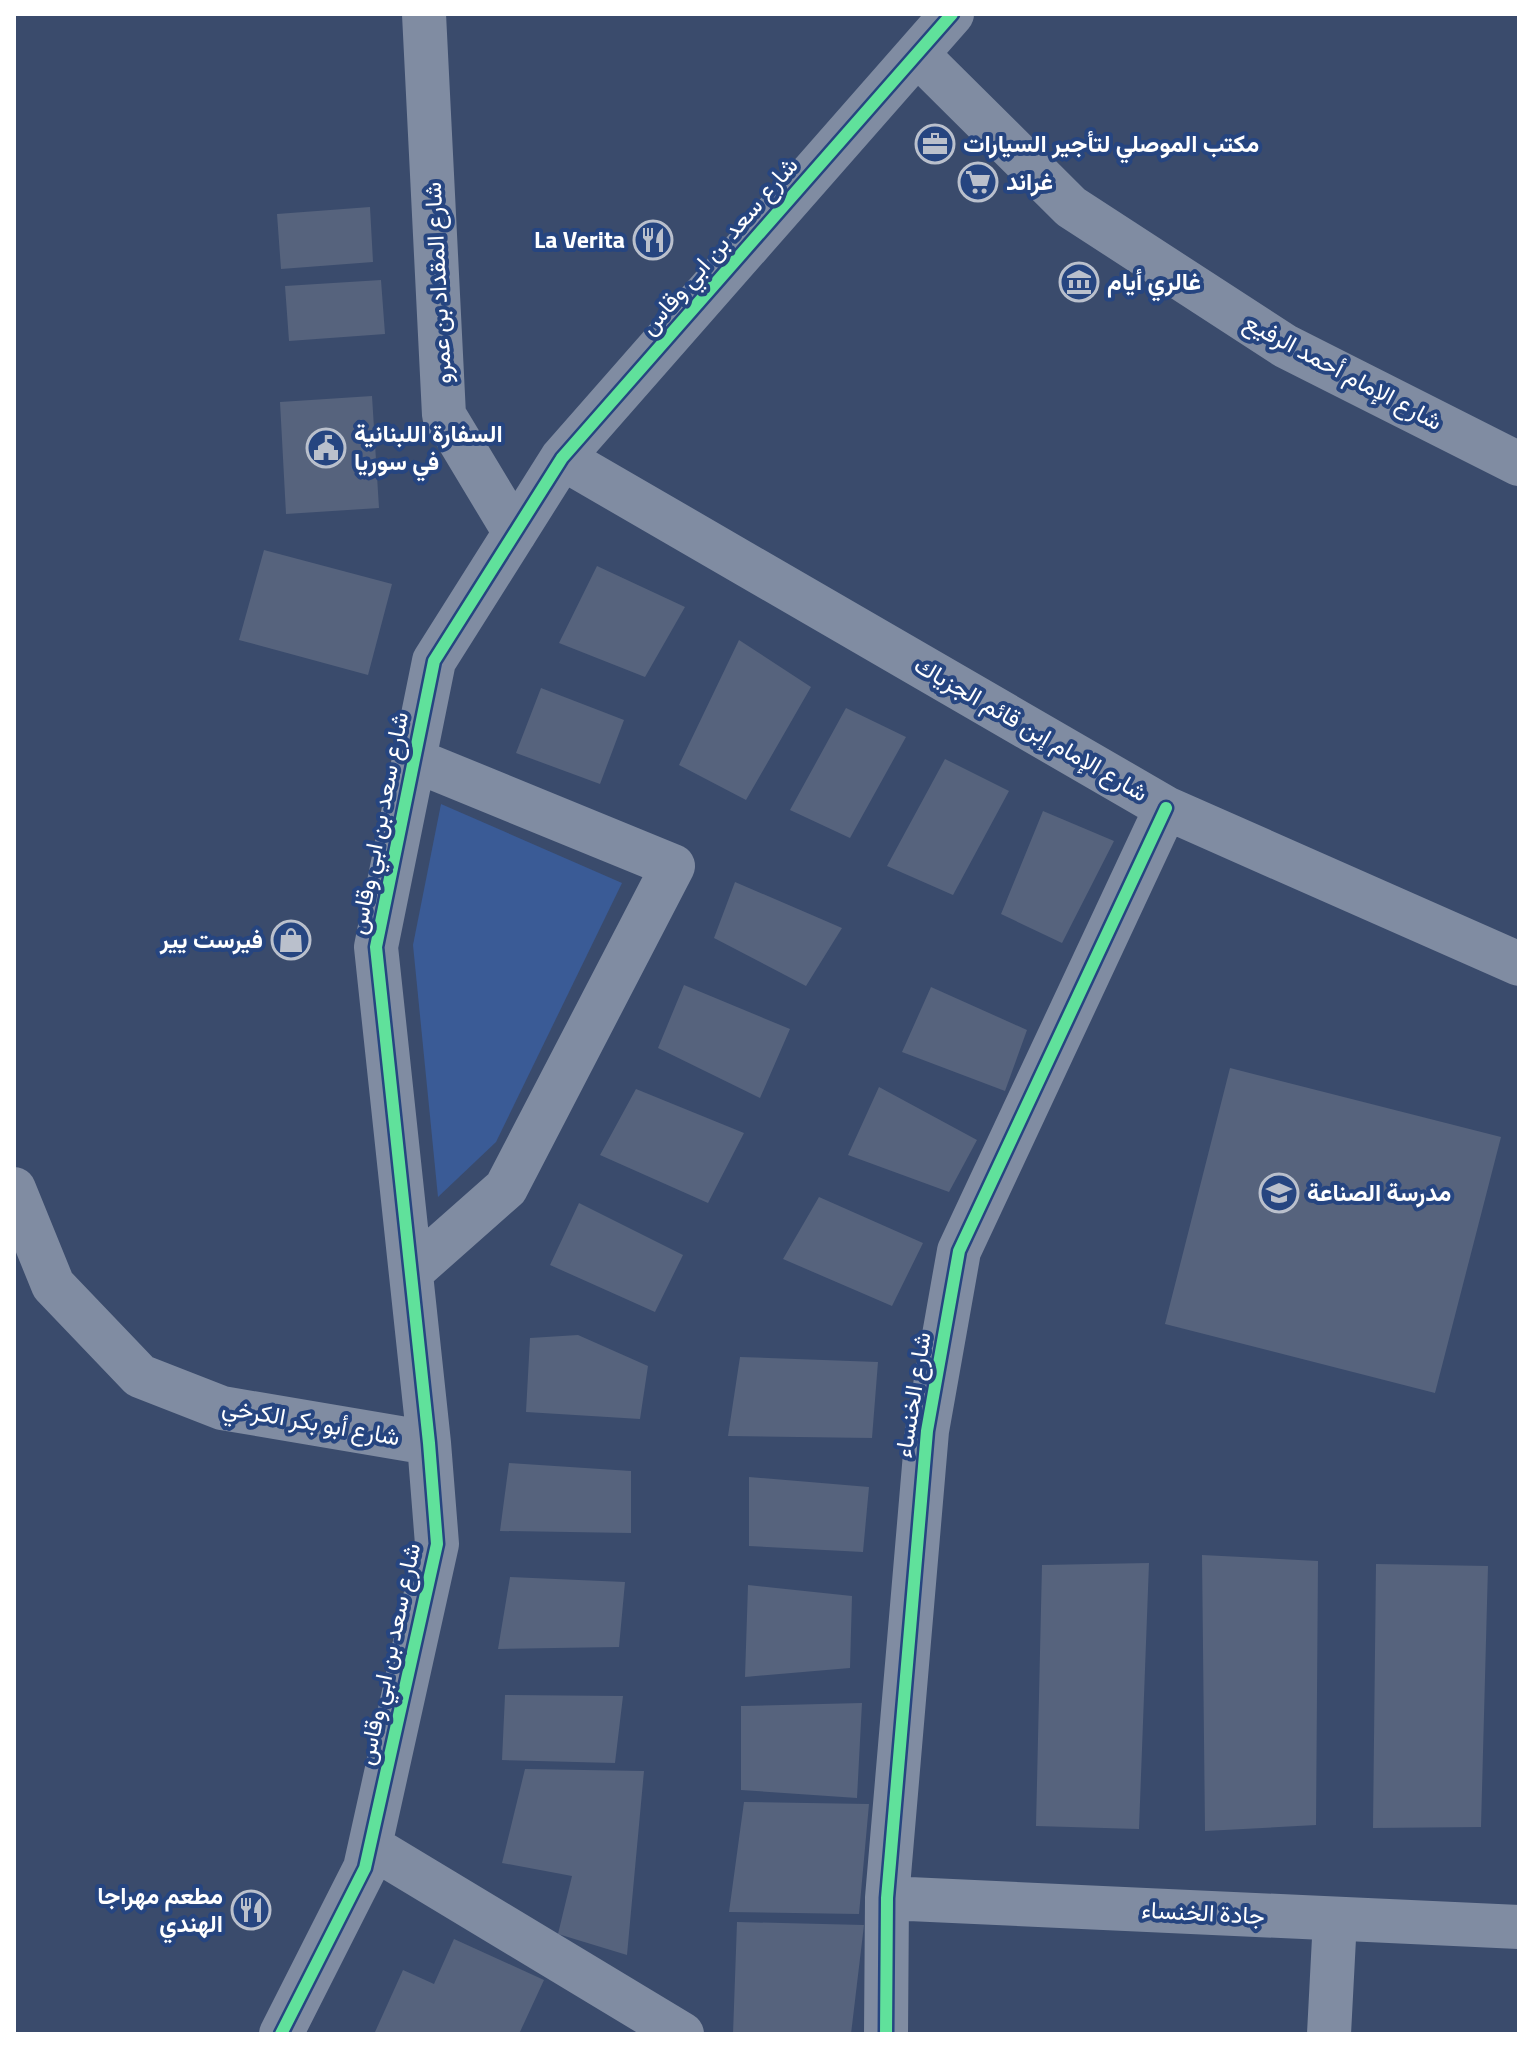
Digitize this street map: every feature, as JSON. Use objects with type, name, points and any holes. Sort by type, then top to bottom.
[{"type":"street","name":"شارع المقداد بن عمرو","points":[[424,14],[444,415],[515,533]]},
{"type":"street","name":"شارع سعد بن ابي وقاس","points":[[281,2034],[365,1868],[437,1544],[376,947],[434,661],[562,458],[952,14]]},
{"type":"street","name":"شارع الإمام أحمد الرفيع","points":[[917,54],[1071,207],[1285,346],[1519,464]]},
{"type":"street","name":"شارع الإمام إبن قائم الجزياك","points":[[562,458],[1166,808],[1519,964]]},
{"type":"street","points":[[411,1272],[506,1188],[673,866],[414,760]]},
{"type":"street","name":"شارع الخنساء","points":[[886,2034],[887,1898],[927,1431],[959,1251],[1166,808]]},
{"type":"street","name":"شارع أبو بكر الكرخي","points":[[14,1189],[53,1285],[140,1376],[222,1408],[429,1443]]},
{"type":"street","points":[[370,1846],[682,2034]]},
{"type":"street","name":"جادة الخنساء","points":[[887,1898],[1519,1927]]},
{"type":"street","points":[[1329,2034],[1335,1919]]},
{"type":"shaded area","points":[[441,804],[622,883],[496,1142],[438,1197],[413,945]]},
{"type":"building","points":[[370,207],[373,262],[281,269],[277,214]]},
{"type":"building","points":[[381,280],[385,334],[289,341],[285,286]]},
{"type":"building","points":[[372,396],[379,508],[286,514],[280,402]]},
{"type":"building","points":[[264,550],[392,584],[368,675],[239,640]]},
{"type":"building","points":[[597,566],[685,607],[645,677],[559,643]]},
{"type":"building","points":[[739,640],[811,687],[746,800],[679,765]]},
{"type":"building","points":[[541,688],[624,720],[600,784],[516,753]]},
{"type":"building","points":[[846,708],[906,737],[850,838],[790,810]]},
{"type":"building","points":[[945,759],[1009,791],[953,895],[887,866]]},
{"type":"building","points":[[1043,811],[1114,841],[1062,943],[1001,914]]},
{"type":"building","points":[[735,882],[842,928],[806,986],[714,938]]},
{"type":"building","points":[[684,985],[790,1029],[760,1098],[658,1048]]},
{"type":"building","points":[[931,987],[1027,1030],[1005,1091],[902,1052]]},
{"type":"building","points":[[1230,1068],[1501,1137],[1435,1393],[1165,1324]]},
{"type":"building","points":[[879,1087],[977,1140],[949,1192],[848,1155]]},
{"type":"building","points":[[636,1089],[744,1133],[708,1203],[600,1155]]},
{"type":"building","points":[[819,1197],[923,1243],[892,1306],[783,1259]]},
{"type":"building","points":[[579,1203],[683,1255],[655,1312],[550,1265]]},
{"type":"building","points":[[578,1335],[648,1366],[640,1419],[526,1412],[530,1338]]},
{"type":"building","points":[[740,1357],[878,1362],[872,1438],[728,1436]]},
{"type":"building","points":[[509,1463],[631,1471],[631,1533],[500,1531]]},
{"type":"building","points":[[749,1477],[869,1487],[863,1552],[749,1546]]},
{"type":"building","points":[[1202,1555],[1318,1561],[1316,1825],[1205,1831]]},
{"type":"building","points":[[1149,1563],[1139,1829],[1036,1826],[1042,1565]]},
{"type":"building","points":[[1376,1564],[1488,1566],[1481,1827],[1373,1828]]},
{"type":"building","points":[[510,1577],[625,1582],[619,1647],[498,1649]]},
{"type":"building","points":[[748,1585],[852,1596],[850,1668],[745,1677]]},
{"type":"building","points":[[505,1695],[623,1696],[615,1763],[502,1760]]},
{"type":"building","points":[[862,1703],[857,1798],[741,1790],[741,1706]]},
{"type":"building","points":[[525,1769],[644,1771],[627,1955],[558,1934],[572,1876],[502,1863]]},
{"type":"building","points":[[744,1802],[869,1804],[859,1914],[729,1912]]},
{"type":"building","points":[[737,1922],[864,1925],[851,2034],[733,2034]]},
{"type":"building","points":[[454,1939],[544,1980],[519,2034],[375,2032],[403,1970],[434,1984]]},
{"type":"cycle path","points":[[281,2034],[365,1868],[437,1544],[376,947],[434,661],[562,458],[952,14]]},
{"type":"cycle path","points":[[886,2034],[887,1898],[927,1431],[959,1251],[1166,808]]},
{"type":"place","name":"مكتب الموصلي لتأجير السيارات","points":[[935,144]]},
{"type":"place","name":"غراند","points":[[978,182]]},
{"type":"place","name":"La Verita","points":[[653,240]]},
{"type":"place","name":"غالري أيام","points":[[1079,282]]},
{"type":"place","name":"السفارة اللبنانية في سوريا","points":[[326,448]]},
{"type":"place","name":"فيرست يير","points":[[291,940]]},
{"type":"place","name":"مدرسة الصناعة","points":[[1279,1193]]},
{"type":"place","name":"مطعم مهراجا الهندي","points":[[251,1910]]}]
